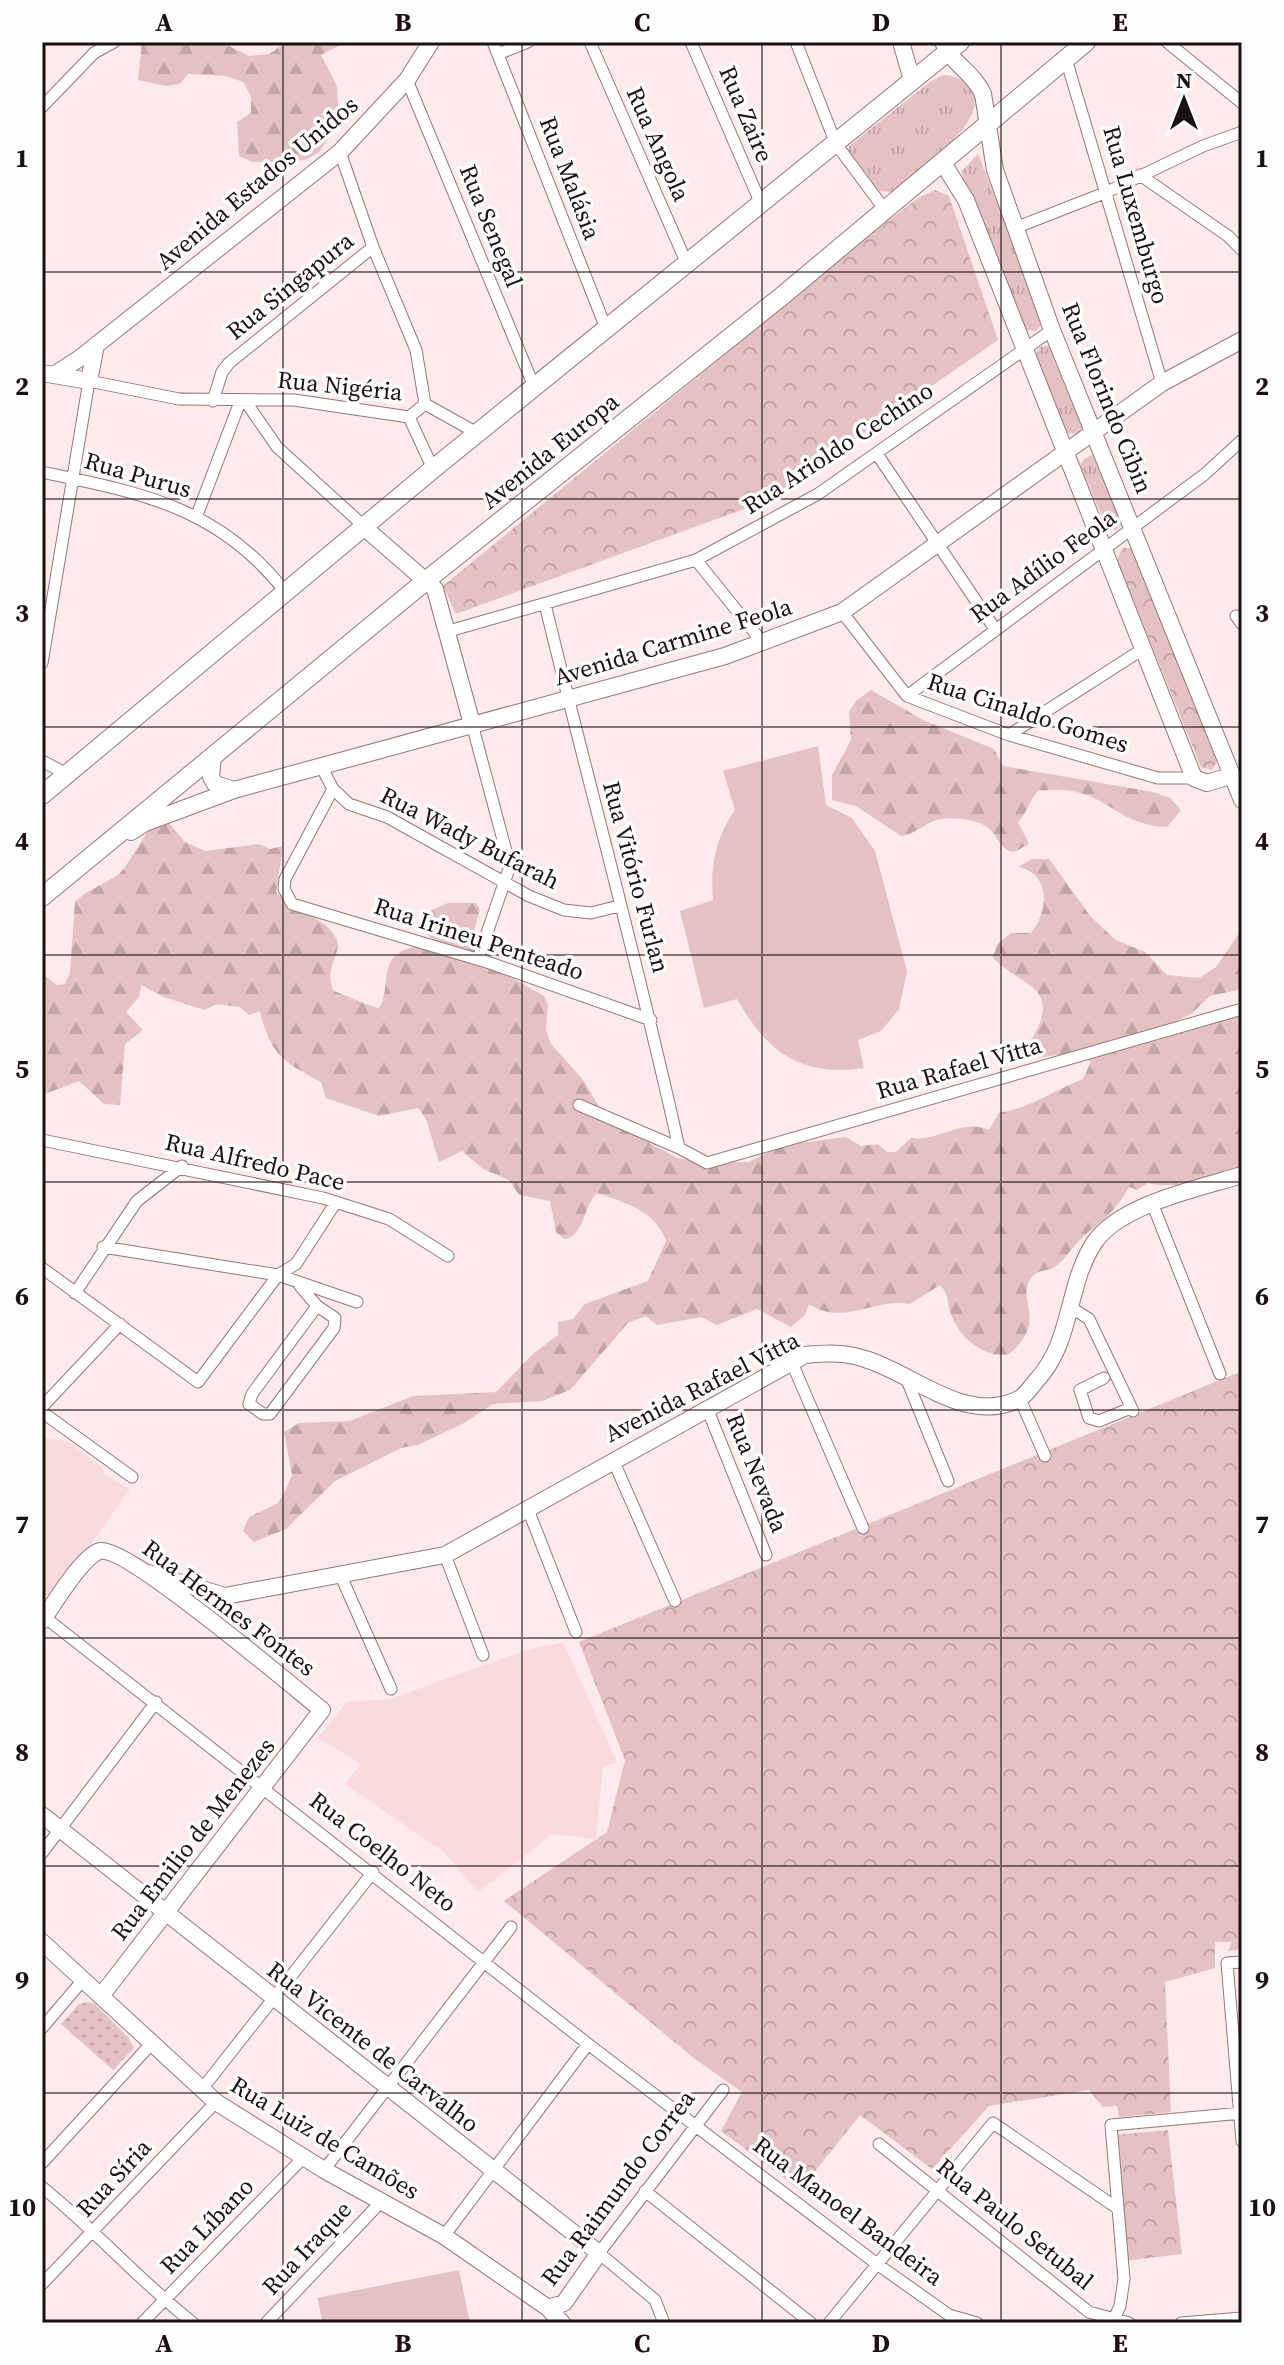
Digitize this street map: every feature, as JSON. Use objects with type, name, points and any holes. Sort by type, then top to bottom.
[{"type":"main road","name":"Avenida Estados Unidos","points":[[48,374],[96,345],[340,152],[407,80],[431,42]]},
{"type":"main road","points":[[901,42],[912,80]]},
{"type":"main road","name":"Avenida Europa","points":[[42,897],[428,579],[943,163],[1086,42]]},
{"type":"main road","points":[[42,795],[366,529],[433,469],[836,144],[950,45]]},
{"type":"main road","name":"Rua Florindo Cibin","points":[[950,45],[979,85],[985,127],[1015,228],[1052,330],[1236,773],[1242,800]]},
{"type":"main road","points":[[943,163],[966,200],[1194,778],[1207,783],[1236,773]]},
{"type":"main road","name":"Avenida Carmine Feola","points":[[116,836],[234,790],[472,724],[568,701],[763,643],[842,612],[1162,383],[1242,340]]},
{"type":"main road","points":[[48,374],[89,381],[96,345]]},
{"type":"main road","points":[[366,529],[428,579],[441,602],[472,724]]},
{"type":"main road","points":[[213,756],[211,777],[215,784],[234,790]]},
{"type":"main road","points":[[1020,1399],[1052,1365],[1095,1241],[1121,1220],[1152,1203],[1242,1175]]},
{"type":"main road","name":"Avenida Rafael Vitta","points":[[148,1573],[225,1596],[445,1555],[805,1355],[831,1352],[867,1359],[960,1402],[985,1406],[1020,1399]]},
{"type":"main road","name":"Rua Hermes Fontes","points":[[43,1617],[86,1560],[98,1551],[112,1552],[148,1573],[322,1710]]},
{"type":"main road","points":[[210,1621],[225,1596]]},
{"type":"main road","name":"Rua Emilio de Menezes","points":[[101,1996],[167,1915],[322,1710]]},
{"type":"main road","name":"Rua Vicente de Carvalho","points":[[42,1815],[599,2253]]},
{"type":"main road","name":"Rua Luiz de Camões","points":[[42,1942],[216,2102],[303,2158],[444,2236],[556,2305],[562,2323]]},
{"type":"main road","name":"Rua Raimundo Correa","points":[[556,2305],[599,2253]]},
{"type":"main road","points":[[556,2305],[568,2323]]},
{"type":"street","name":"Rua Malásia","points":[[493,42],[607,331]]},
{"type":"street","points":[[498,54],[528,42]]},
{"type":"street","name":"Rua Angola","points":[[590,42],[687,264]]},
{"type":"street","name":"Rua Zaire","points":[[691,42],[761,204]]},
{"type":"street","points":[[796,42],[836,144],[885,210]]},
{"type":"street","points":[[1167,42],[1242,103]]},
{"type":"street","points":[[42,107],[108,43]]},
{"type":"street","name":"Rua Luxemburgo","points":[[1066,59],[1162,383]]},
{"type":"street","name":"Rua Senegal","points":[[407,80],[535,389]]},
{"type":"street","points":[[1015,228],[1107,192],[1242,132]]},
{"type":"street","points":[[340,152],[373,247],[416,350],[426,391],[425,404],[477,433]]},
{"type":"street","points":[[1140,175],[1228,236],[1242,250]]},
{"type":"street","name":"Rua Singapura","points":[[213,401],[222,372],[229,363],[373,247]]},
{"type":"street","name":"Rua Arioldo Cechino","points":[[449,631],[696,560],[763,526],[877,454],[1022,348],[1052,330]]},
{"type":"street","points":[[42,663],[89,381]]},
{"type":"street","name":"Rua Nigéria","points":[[89,381],[179,399],[243,402],[286,400],[409,417],[425,404]]},
{"type":"street","points":[[197,515],[243,402]]},
{"type":"street","points":[[243,402],[277,447],[366,529]]},
{"type":"street","points":[[409,417],[433,469]]},
{"type":"street","name":"Rua Adílio Feola","points":[[907,696],[1205,474],[1242,440]]},
{"type":"street","points":[[877,454],[936,546],[995,629]]},
{"type":"street","name":"Rua Purus","points":[[42,472],[197,515],[236,541],[287,594]]},
{"type":"street","points":[[696,560],[763,643]]},
{"type":"street","points":[[42,569],[56,572]]},
{"type":"street","name":"Rua Vitório Furlan","points":[[545,604],[619,906],[684,1152]]},
{"type":"street","name":"Rua Cinaldo Gomes","points":[[842,612],[907,696],[1009,735],[1158,778],[1194,778]]},
{"type":"street","points":[[1009,735],[1143,649]]},
{"type":"street","points":[[472,724],[510,866],[478,959]]},
{"type":"street","points":[[42,761],[67,774]]},
{"type":"street","points":[[321,766],[333,789]]},
{"type":"street","name":"Rua Wady Bufarah","points":[[333,789],[349,804],[387,817],[504,883],[564,910],[591,913],[619,906]]},
{"type":"street","name":"Rua Irineu Penteado","points":[[333,789],[285,879],[284,889],[292,904],[478,959],[651,1020]]},
{"type":"street","name":"Rua Rafael Vitta","points":[[579,1105],[707,1163],[1242,1009]]},
{"type":"street","name":"Rua Alfredo Pace","points":[[42,1140],[182,1166],[336,1202],[389,1219],[448,1256]]},
{"type":"street","points":[[75,1293],[103,1247],[137,1201],[182,1166]]},
{"type":"street","points":[[42,1268],[198,1382],[278,1275],[296,1264],[336,1202]]},
{"type":"street","points":[[1152,1203],[1220,1374]]},
{"type":"street","points":[[103,1247],[278,1275],[357,1302]]},
{"type":"street","points":[[296,1281],[317,1306],[335,1318],[334,1328],[270,1414],[263,1414],[249,1404],[252,1394],[317,1306]]},
{"type":"street","points":[[1072,1308],[1089,1319],[1132,1410],[1099,1421],[1089,1418],[1080,1390],[1104,1378]]},
{"type":"street","points":[[120,1324],[42,1410],[132,1477]]},
{"type":"street","points":[[792,1363],[863,1528]]},
{"type":"street","points":[[907,1380],[948,1481]]},
{"type":"street","points":[[1020,1399],[1045,1456]]},
{"type":"street","name":"Rua Nevada","points":[[707,1408],[766,1555]]},
{"type":"street","points":[[613,1460],[675,1601]]},
{"type":"street","points":[[527,1507],[576,1632]]},
{"type":"street","points":[[445,1555],[483,1655]]},
{"type":"street","points":[[340,1574],[391,1689]]},
{"type":"street","name":"Rua Coelho Neto","points":[[43,1617],[265,1787],[588,2044],[697,2124]]},
{"type":"street","points":[[42,1853],[156,1702]]},
{"type":"street","points":[[202,2089],[373,1872]]},
{"type":"street","points":[[324,2170],[511,1927]]},
{"type":"street","points":[[1242,1962],[1227,1963],[1242,2141]]},
{"type":"street","points":[[42,2028],[83,1980]]},
{"type":"street","points":[[42,2163],[152,2043]]},
{"type":"street","points":[[444,2236],[588,2044]]},
{"type":"street","name":"Rua Raimundo Correa","points":[[599,2253],[723,2090]]},
{"type":"street","name":"Rua Síria","points":[[42,2284],[216,2102]]},
{"type":"street","points":[[1113,2322],[1124,2292],[1111,2125],[1240,2113]]},
{"type":"street","points":[[829,2323],[993,2123],[1117,2208]]},
{"type":"street","name":"Rua Manoel Bandeira","points":[[697,2124],[877,2264],[949,2315],[977,2323]]},
{"type":"street","name":"Rua Paulo Setubal","points":[[879,2144],[1089,2312],[1113,2322],[1129,2323]]},
{"type":"street","name":"Rua Líbano","points":[[142,2323],[303,2158]]},
{"type":"street","points":[[42,2187],[95,2230],[166,2301],[193,2323]]},
{"type":"street","points":[[645,2191],[811,2323]]},
{"type":"street","name":"Rua Iraque","points":[[266,2323],[380,2203]]},
{"type":"street","name":"Rua Vicente de Carvalho","points":[[599,2253],[655,2300],[664,2323]]},
{"type":"street","points":[[1181,2323],[1242,2318]]},
{"type":"shaded area","points":[[42,1437],[69,1442],[102,1467],[104,1474],[130,1490],[46,1605],[42,1602]]},
{"type":"shaded area","points":[[563,1642],[617,1762],[603,1767],[596,1839],[552,1834],[478,1892],[444,1852],[345,1784],[361,1764],[318,1738],[347,1702],[390,1699],[523,1651]]},
{"type":"green space","points":[[142,42],[221,42],[249,56],[269,54],[287,42],[346,42],[321,55],[337,86],[339,123],[319,152],[305,160],[253,162],[239,156],[237,122],[251,113],[251,96],[243,82],[226,76],[188,74],[180,84],[166,86],[138,80]]},
{"type":"green space","points":[[943,75],[959,79],[971,89],[975,102],[971,116],[948,146],[916,173],[891,192],[875,191],[848,152],[849,146],[931,81]]},
{"type":"green space","points":[[978,154],[1044,321],[1036,331],[1024,330],[961,172]]},
{"type":"green space","points":[[935,190],[949,196],[998,340],[766,501],[456,614],[443,586],[874,232],[918,198]]},
{"type":"green space","points":[[1051,345],[1084,426],[1077,434],[1067,433],[1035,356],[1040,347]]},
{"type":"green space","points":[[1094,454],[1123,522],[1116,530],[1107,528],[1080,465]]},
{"type":"green space","points":[[1122,548],[1132,548],[1218,760],[1212,770],[1201,767],[1117,560]]},
{"type":"green space","points":[[871,690],[923,720],[994,749],[1003,766],[1153,792],[1170,798],[1181,810],[1167,827],[1152,825],[1127,817],[1085,794],[1068,790],[1039,790],[1018,822],[1029,844],[1014,852],[1005,849],[987,827],[963,819],[937,820],[901,836],[856,806],[832,800],[832,775],[851,740],[849,712],[856,701]]},
{"type":"green space","points":[[818,746],[826,805],[852,818],[875,851],[907,971],[899,1009],[881,1031],[858,1040],[864,1068],[822,1069],[788,1057],[761,1034],[737,999],[704,1008],[680,911],[713,900],[715,853],[735,810],[723,771]]},
{"type":"green space","points":[[155,820],[167,821],[185,842],[205,851],[259,844],[270,849],[283,846],[276,892],[324,924],[336,938],[338,943],[330,975],[334,991],[379,1008],[392,960],[411,948],[438,943],[420,929],[423,914],[448,903],[476,903],[480,910],[473,934],[477,952],[502,972],[544,996],[548,1005],[546,1029],[551,1044],[584,1081],[602,1112],[623,1128],[677,1158],[704,1163],[749,1162],[783,1145],[846,1137],[861,1146],[878,1144],[887,1152],[896,1152],[911,1138],[932,1137],[959,1128],[989,1130],[999,1113],[1031,1103],[1083,1079],[1091,1062],[1077,1053],[1032,1058],[1029,1044],[1043,1010],[1041,999],[1036,990],[993,958],[997,944],[1011,933],[1031,933],[1041,914],[1044,894],[1041,885],[1029,871],[1018,867],[1032,859],[1049,859],[1091,917],[1116,940],[1145,952],[1167,975],[1199,978],[1216,967],[1242,929],[1242,989],[1210,996],[1191,1014],[1128,1045],[1158,1040],[1242,1014],[1242,1168],[1195,1182],[1170,1185],[1148,1183],[1137,1190],[1129,1187],[1112,1212],[1060,1262],[1031,1278],[1027,1287],[1030,1322],[1020,1343],[1008,1355],[979,1348],[963,1335],[952,1318],[946,1293],[940,1285],[910,1304],[884,1304],[834,1313],[809,1304],[805,1315],[791,1327],[757,1309],[717,1325],[701,1317],[657,1325],[646,1316],[628,1323],[570,1390],[542,1401],[493,1404],[464,1423],[418,1445],[401,1448],[335,1481],[286,1529],[254,1542],[243,1531],[249,1517],[278,1503],[292,1475],[284,1432],[299,1423],[350,1421],[413,1396],[496,1392],[534,1353],[558,1335],[558,1322],[573,1319],[585,1304],[648,1281],[666,1241],[647,1215],[597,1193],[580,1227],[571,1237],[564,1239],[556,1232],[550,1201],[519,1195],[509,1180],[483,1169],[462,1151],[439,1162],[426,1119],[418,1108],[379,1116],[326,1098],[321,1082],[280,1055],[268,1037],[260,1011],[249,1015],[240,1007],[218,1004],[204,1010],[164,997],[141,985],[139,997],[126,1012],[143,1030],[125,1044],[120,1105],[104,1104],[79,1081],[42,1095],[42,973],[57,985],[65,984],[70,972],[75,902],[119,874]]},
{"type":"green space","points":[[1242,1371],[1242,1949],[1228,1951],[1232,1942],[1215,1942],[1215,1968],[1165,1982],[1171,2112],[1119,2117],[1117,2106],[1103,2107],[1089,2090],[989,2106],[932,2169],[860,2115],[800,2190],[721,2131],[742,2092],[695,2059],[504,1901],[607,1832],[625,1760],[579,1642]]},
{"type":"green space","points":[[79,2004],[95,2004],[128,2037],[134,2048],[113,2070],[61,2024]]},
{"type":"green space","points":[[1168,2130],[1182,2254],[1123,2261],[1114,2135]]},
{"type":"green space","points":[[459,2270],[470,2323],[323,2323],[317,2298]]}]
